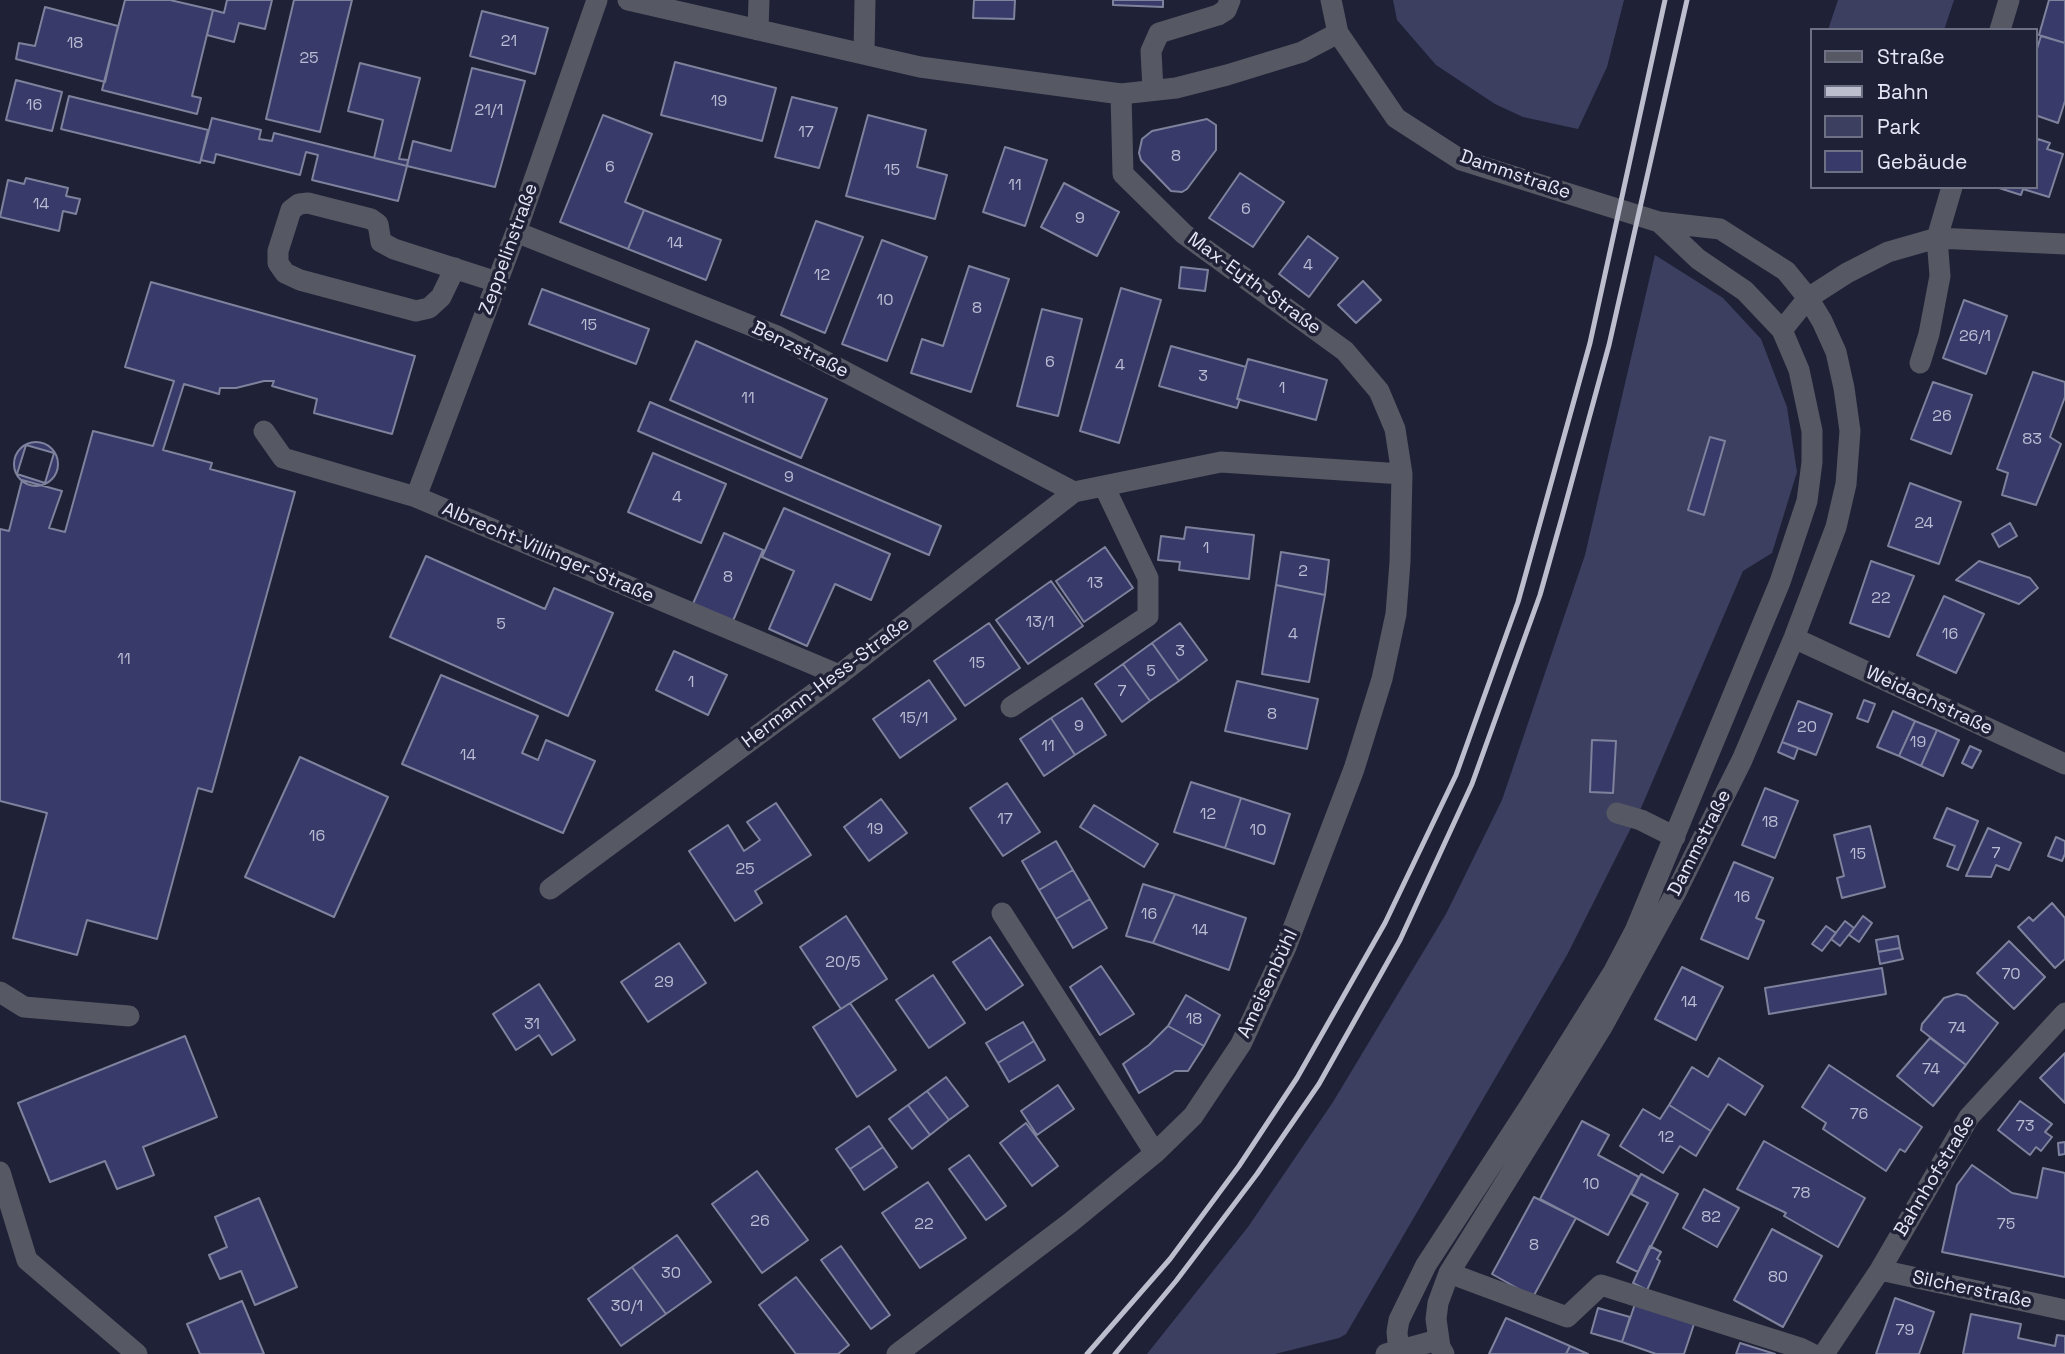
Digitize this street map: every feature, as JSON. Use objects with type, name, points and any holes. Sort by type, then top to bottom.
[{"type":"street","name":"Zeppelinstraße","points":[[416,497],[516,232],[597,0]]},
{"type":"street","points":[[628,0],[920,67],[1121,94],[1175,88],[1302,52],[1338,33],[1331,0]]},
{"type":"street","points":[[758,30],[759,0]]},
{"type":"street","points":[[864,54],[865,0]]},
{"type":"street","points":[[1153,90],[1151,51],[1159,33],[1218,15],[1226,10],[1230,0]]},
{"type":"street","points":[[2001,28],[2009,0]]},
{"type":"street","name":"Dammstraße","points":[[1338,33],[1396,118],[1461,160],[1659,222],[1720,229],[1786,271],[1808,298],[1836,352],[1850,432],[1846,484],[1836,527],[1794,638],[1742,760],[1602,1027],[1449,1273],[1438,1303],[1436,1319],[1441,1347]]},
{"type":"street","name":"Max-Eyth-Straße","points":[[1121,94],[1123,174],[1184,234],[1345,351],[1379,391],[1395,429],[1402,474]]},
{"type":"street","points":[[1920,363],[1929,334],[1940,276],[1937,238],[1951,189]]},
{"type":"street","points":[[455,268],[441,297],[429,308],[416,311],[285,273],[278,263],[278,251],[291,210],[299,204],[308,203],[371,219],[378,224],[381,242],[394,249],[455,268],[497,282]]},
{"type":"street","name":"Dammstraße","points":[[1394,1352],[1399,1320],[1426,1265],[1614,971],[1634,931],[1780,582],[1807,501],[1812,462],[1812,431],[1799,370],[1782,330],[1745,291],[1698,259],[1659,222]]},
{"type":"street","name":"Benzstraße","points":[[516,232],[777,336],[1074,492]]},
{"type":"street","points":[[1782,330],[1808,298],[1847,273],[1888,252],[1937,238],[2065,244]]},
{"type":"street","name":"Albrecht-Villinger-Straße","points":[[264,430],[283,458],[416,497],[839,675]]},
{"type":"street","name":"Hermann-Hess-Straße","points":[[550,889],[839,675],[1074,492],[1221,462],[1402,474]]},
{"type":"street","name":"Ameisenbühl","points":[[897,1354],[1071,1222],[1155,1153],[1193,1116],[1241,1044],[1286,947],[1328,842],[1382,679],[1393,627],[1400,562],[1402,474]]},
{"type":"street","points":[[1011,707],[1148,616],[1148,578],[1104,486]]},
{"type":"street","name":"Weidachstraße","points":[[1794,638],[2065,764]]},
{"type":"street","points":[[1617,813],[1641,820],[1675,837]]},
{"type":"street","points":[[1002,913],[1155,1153]]},
{"type":"street","points":[[0,992],[24,1007],[129,1016]]},
{"type":"street","name":"Bahnhofstraße","points":[[1824,1354],[1880,1270],[1969,1117],[2065,1013]]},
{"type":"street","points":[[0,1172],[27,1260],[137,1354]]},
{"type":"street","name":"Silcherstraße","points":[[1880,1270],[2065,1310]]},
{"type":"street","points":[[1449,1273],[1567,1317],[1601,1285],[1812,1354]]},
{"type":"street","points":[[1394,1352],[1441,1347]]},
{"type":"green space","points":[[1393,0],[1624,0],[1607,67],[1578,129],[1523,117],[1495,104],[1436,65],[1397,20]]},
{"type":"green space","points":[[1838,0],[1954,0],[1945,28],[1829,28]]},
{"type":"green space","points":[[1655,255],[1723,298],[1761,339],[1787,407],[1797,472],[1772,553],[1743,571],[1641,808],[1567,955],[1346,1334],[1275,1354],[1147,1354],[1248,1227],[1333,1102],[1446,914],[1502,800],[1585,555]]},
{"type":"building","points":[[125,0],[170,0],[213,10],[192,96],[201,98],[197,114],[102,90]]},
{"type":"building","points":[[227,0],[272,0],[265,29],[239,23],[234,42],[207,35],[213,10],[224,13]]},
{"type":"building","points":[[294,0],[352,0],[320,132],[266,119]]},
{"type":"building","points":[[974,0],[1015,0],[1014,19],[973,18]]},
{"type":"building","points":[[1113,0],[1163,0],[1163,7],[1113,5]]},
{"type":"building","points":[[2049,0],[2065,0],[2065,43],[2039,35]]},
{"type":"building","points":[[45,7],[118,26],[105,82],[16,59],[19,43],[35,46]]},
{"type":"building","points":[[482,11],[548,28],[535,74],[470,56]]},
{"type":"building","points":[[2041,36],[2065,43],[2065,101],[2058,123],[2037,116],[2037,49]]},
{"type":"building","points":[[675,62],[776,88],[762,141],[661,115]]},
{"type":"building","points":[[360,63],[420,78],[399,159],[408,160],[407,166],[374,158],[383,120],[348,111]]},
{"type":"building","points":[[472,68],[525,81],[495,187],[407,166],[413,141],[451,151]]},
{"type":"building","points":[[16,80],[62,92],[52,131],[6,120]]},
{"type":"building","points":[[69,96],[208,130],[200,163],[61,129]]},
{"type":"building","points":[[792,97],[837,108],[819,168],[775,157]]},
{"type":"building","points":[[603,115],[652,134],[625,202],[644,210],[628,249],[560,222]]},
{"type":"building","points":[[868,115],[926,130],[917,167],[947,175],[935,219],[846,196]]},
{"type":"building","points":[[212,118],[261,130],[259,139],[272,141],[274,133],[407,166],[398,201],[312,180],[318,155],[306,152],[300,175],[216,154],[214,163],[201,160]]},
{"type":"building","points":[[1207,119],[1216,125],[1216,150],[1187,189],[1182,192],[1171,191],[1141,160],[1139,153],[1142,139],[1152,131]]},
{"type":"building","points":[[2038,139],[2050,143],[2047,149],[2063,154],[2049,197],[2023,189],[2037,189]]},
{"type":"building","points":[[1005,147],[1047,160],[1025,226],[983,212]]},
{"type":"building","points":[[1240,173],[1284,202],[1253,247],[1209,218]]},
{"type":"building","points":[[26,178],[68,188],[66,196],[80,199],[76,214],[63,211],[59,231],[0,217],[8,180],[24,184]]},
{"type":"building","points":[[1064,183],[1119,212],[1097,256],[1041,227]]},
{"type":"building","points":[[2002,189],[2023,189],[2021,195]]},
{"type":"building","points":[[644,210],[721,240],[706,280],[628,249]]},
{"type":"building","points":[[816,221],[863,237],[825,333],[781,315]]},
{"type":"building","points":[[1308,236],[1338,258],[1309,297],[1279,274]]},
{"type":"building","points":[[882,240],[927,257],[887,361],[842,344]]},
{"type":"building","points":[[969,266],[1009,279],[971,392],[911,373],[922,339],[943,346]]},
{"type":"building","points":[[1181,267],[1208,270],[1205,291],[1179,288]]},
{"type":"building","points":[[1363,281],[1381,300],[1356,323],[1338,305]]},
{"type":"building","points":[[151,282],[415,356],[392,434],[314,413],[317,399],[272,386],[274,381],[220,388],[219,394],[184,384],[163,450],[212,463],[210,469],[295,492],[212,792],[198,788],[157,939],[87,920],[77,955],[13,938],[47,813],[0,801],[0,529],[9,531],[22,480],[62,491],[49,528],[65,532],[93,431],[153,446],[174,381],[125,367]]},
{"type":"building","points":[[1121,288],[1161,300],[1119,443],[1080,431]]},
{"type":"building","points":[[542,289],[649,329],[636,364],[529,324]]},
{"type":"building","points":[[1964,300],[2007,316],[1986,374],[1943,358]]},
{"type":"building","points":[[1042,309],[1082,319],[1058,416],[1017,406]]},
{"type":"building","points":[[696,341],[827,399],[801,458],[670,400]]},
{"type":"building","points":[[1171,346],[1246,367],[1237,408],[1159,386]]},
{"type":"building","points":[[1248,359],[1327,380],[1316,420],[1237,399]]},
{"type":"building","points":[[2033,372],[2065,382],[2065,397],[2050,437],[2061,444],[2036,505],[2002,495],[2008,473],[1997,469]]},
{"type":"building","points":[[1933,382],[1972,395],[1951,454],[1911,439]]},
{"type":"building","points":[[650,402],[941,526],[929,555],[638,431]]},
{"type":"building","points":[[1710,437],[1725,441],[1704,515],[1688,510]]},
{"type":"building","points":[[36,442],[52,448],[58,464],[52,480],[36,486],[20,480],[14,464],[20,448]]},
{"type":"building","points":[[26,445],[54,453],[45,483],[17,474]]},
{"type":"building","points":[[653,453],[726,484],[701,543],[628,512]]},
{"type":"building","points":[[1910,483],[1961,502],[1939,564],[1888,546]]},
{"type":"building","points":[[784,508],[890,554],[871,600],[835,584],[807,646],[769,629],[794,571],[762,557]]},
{"type":"building","points":[[2010,523],[2017,536],[1999,547],[1992,534]]},
{"type":"building","points":[[1186,527],[1254,535],[1249,579],[1179,570],[1180,562],[1158,560],[1161,536],[1184,539]]},
{"type":"building","points":[[724,533],[763,550],[732,623],[692,606]]},
{"type":"building","points":[[1105,547],[1133,588],[1084,622],[1056,581]]},
{"type":"building","points":[[1281,552],[1329,560],[1325,595],[1276,585]]},
{"type":"building","points":[[426,556],[545,609],[554,588],[613,613],[568,716],[390,637]]},
{"type":"building","points":[[1871,561],[1914,576],[1889,637],[1850,623]]},
{"type":"building","points":[[1979,561],[2030,578],[2038,588],[2019,604],[1956,580]]},
{"type":"building","points":[[1051,581],[1083,626],[1028,664],[996,620]]},
{"type":"building","points":[[1276,585],[1325,595],[1309,682],[1262,674]]},
{"type":"building","points":[[1944,596],[1984,614],[1956,673],[1917,655]]},
{"type":"building","points":[[989,623],[1020,668],[965,706],[934,661]]},
{"type":"building","points":[[1180,623],[1207,660],[1179,681],[1152,643]]},
{"type":"building","points":[[1152,643],[1179,681],[1150,701],[1123,664]]},
{"type":"building","points":[[674,651],[727,675],[708,715],[656,690]]},
{"type":"building","points":[[1123,664],[1150,701],[1122,722],[1095,684]]},
{"type":"building","points":[[441,675],[538,716],[522,753],[538,760],[546,740],[595,761],[563,833],[402,764]]},
{"type":"building","points":[[929,680],[956,719],[900,758],[873,719]]},
{"type":"building","points":[[1237,681],[1318,699],[1307,749],[1225,731]]},
{"type":"building","points":[[1082,698],[1106,735],[1075,755],[1051,718]]},
{"type":"building","points":[[1864,700],[1875,704],[1868,722],[1857,718]]},
{"type":"building","points":[[1798,701],[1832,714],[1816,755],[1782,742]]},
{"type":"building","points":[[1893,711],[1915,721],[1899,756],[1877,747]]},
{"type":"building","points":[[1051,718],[1075,755],[1044,776],[1020,739]]},
{"type":"building","points":[[1915,721],[1937,730],[1921,766],[1899,756]]},
{"type":"building","points":[[1937,730],[1959,740],[1943,776],[1921,766]]},
{"type":"building","points":[[1592,740],[1616,741],[1613,793],[1590,792]]},
{"type":"building","points":[[1782,742],[1798,748],[1794,759],[1778,752]]},
{"type":"building","points":[[1970,746],[1981,751],[1972,768],[1962,763]]},
{"type":"building","points":[[300,757],[388,797],[334,917],[245,877]]},
{"type":"building","points":[[1191,782],[1241,798],[1225,848],[1174,832]]},
{"type":"building","points":[[1007,783],[1040,832],[1003,856],[970,808]]},
{"type":"building","points":[[1765,788],[1798,801],[1775,858],[1742,845]]},
{"type":"building","points":[[1241,798],[1290,814],[1274,864],[1225,848]]},
{"type":"building","points":[[881,799],[907,833],[869,861],[844,827]]},
{"type":"building","points":[[776,803],[811,855],[755,891],[762,903],[735,921],[689,851],[728,825],[744,851],[760,840],[747,822]]},
{"type":"building","points":[[1094,805],[1158,844],[1144,867],[1080,827]]},
{"type":"building","points":[[1947,808],[1978,821],[1958,870],[1947,866],[1955,846],[1934,838]]},
{"type":"building","points":[[1870,826],[1885,887],[1842,898],[1837,878],[1844,876],[1834,835]]},
{"type":"building","points":[[1988,828],[2021,843],[2009,870],[1996,865],[1991,877],[1966,876]]},
{"type":"building","points":[[2056,837],[2065,841],[2062,861],[2048,856]]},
{"type":"building","points":[[1056,841],[1073,870],[1039,890],[1022,861]]},
{"type":"building","points":[[1734,862],[1773,878],[1756,918],[1764,921],[1748,959],[1701,939]]},
{"type":"building","points":[[1073,870],[1090,899],[1056,919],[1039,890]]},
{"type":"building","points":[[1143,884],[1175,894],[1153,943],[1126,936]]},
{"type":"building","points":[[1175,894],[1246,918],[1229,970],[1153,943]]},
{"type":"building","points":[[1090,899],[1107,928],[1073,948],[1056,919]]},
{"type":"building","points":[[2052,903],[2065,918],[2065,959],[2055,968],[2018,927],[2029,917],[2033,921]]},
{"type":"building","points":[[846,916],[887,979],[841,1009],[800,947]]},
{"type":"building","points":[[1863,916],[1872,923],[1859,942],[1849,935]]},
{"type":"building","points":[[1845,921],[1854,928],[1840,946],[1831,939]]},
{"type":"building","points":[[1826,926],[1836,933],[1822,951],[1812,944]]},
{"type":"building","points":[[1898,936],[1900,948],[1878,952],[1876,940]]},
{"type":"building","points":[[990,937],[1023,985],[986,1010],[953,962]]},
{"type":"building","points":[[2009,941],[2045,977],[2014,1009],[1977,973]]},
{"type":"building","points":[[679,943],[706,983],[648,1022],[621,982]]},
{"type":"building","points":[[1900,948],[1903,959],[1880,964],[1878,952]]},
{"type":"building","points":[[1101,966],[1134,1014],[1100,1035],[1070,987]]},
{"type":"building","points":[[1682,967],[1723,987],[1696,1040],[1655,1019]]},
{"type":"building","points":[[1882,968],[1886,994],[1769,1014],[1765,988]]},
{"type":"building","points":[[933,975],[965,1023],[929,1048],[896,1000]]},
{"type":"building","points":[[539,984],[575,1040],[552,1055],[539,1035],[516,1050],[493,1014]]},
{"type":"building","points":[[1957,994],[1966,996],[1998,1023],[1966,1065],[1921,1030],[1922,1024],[1944,998]]},
{"type":"building","points":[[1186,995],[1220,1015],[1204,1046],[1168,1026]]},
{"type":"building","points":[[850,1003],[896,1070],[857,1097],[813,1027]]},
{"type":"building","points":[[1023,1022],[1034,1041],[998,1063],[986,1043]]},
{"type":"building","points":[[1168,1026],[1204,1046],[1188,1071],[1175,1071],[1139,1093],[1123,1064],[1149,1045]]},
{"type":"building","points":[[185,1036],[217,1117],[143,1147],[154,1175],[117,1189],[105,1161],[50,1182],[18,1103]]},
{"type":"building","points":[[1930,1038],[1966,1065],[1933,1106],[1897,1076]]},
{"type":"building","points":[[1034,1041],[1045,1060],[1009,1082],[998,1063]]},
{"type":"building","points":[[2065,1053],[2065,1103],[2040,1078]]},
{"type":"building","points":[[1719,1058],[1763,1086],[1745,1115],[1728,1104],[1711,1131],[1669,1105],[1692,1067],[1708,1077]]},
{"type":"building","points":[[1829,1065],[1922,1127],[1905,1152],[1900,1149],[1886,1171],[1823,1129],[1826,1123],[1802,1107]]},
{"type":"building","points":[[946,1077],[968,1106],[949,1120],[927,1091]]},
{"type":"building","points":[[1058,1085],[1074,1109],[1037,1135],[1021,1111]]},
{"type":"building","points":[[927,1091],[949,1120],[930,1135],[908,1105]]},
{"type":"building","points":[[2020,1101],[2052,1124],[2045,1132],[2052,1137],[2041,1151],[2036,1147],[2030,1155],[1998,1130]]},
{"type":"building","points":[[908,1105],[930,1135],[912,1149],[889,1119]]},
{"type":"building","points":[[1669,1105],[1711,1131],[1696,1156],[1680,1146],[1663,1173],[1620,1146],[1643,1109],[1660,1119]]},
{"type":"building","points":[[1582,1121],[1609,1135],[1598,1155],[1639,1177],[1608,1235],[1540,1199]]},
{"type":"building","points":[[1026,1123],[1058,1166],[1032,1186],[1000,1143]]},
{"type":"building","points":[[869,1126],[883,1147],[850,1169],[836,1149]]},
{"type":"building","points":[[1764,1141],[1865,1198],[1838,1247],[1784,1216],[1786,1213],[1737,1189]]},
{"type":"building","points":[[2065,1142],[2065,1154],[2059,1155],[2058,1143]]},
{"type":"building","points":[[883,1147],[897,1167],[864,1190],[850,1169]]},
{"type":"building","points":[[969,1155],[1006,1206],[986,1220],[949,1169]]},
{"type":"building","points":[[1972,1165],[2012,1193],[2037,1198],[2043,1168],[2065,1173],[2065,1277],[1942,1252],[1957,1185]]},
{"type":"building","points":[[757,1171],[808,1240],[762,1273],[712,1204]]},
{"type":"building","points":[[1641,1174],[1678,1194],[1638,1272],[1617,1262],[1648,1203],[1631,1194]]},
{"type":"building","points":[[928,1182],[966,1238],[920,1268],[882,1213]]},
{"type":"building","points":[[1704,1189],[1739,1208],[1717,1247],[1683,1228]]},
{"type":"building","points":[[1534,1197],[1576,1218],[1533,1297],[1492,1274]]},
{"type":"building","points":[[259,1198],[297,1287],[255,1305],[241,1271],[220,1279],[209,1255],[227,1247],[215,1217]]},
{"type":"building","points":[[1772,1229],[1822,1256],[1783,1327],[1734,1300]]},
{"type":"building","points":[[677,1235],[711,1282],[666,1314],[632,1267]]},
{"type":"building","points":[[841,1246],[890,1315],[871,1329],[821,1260]]},
{"type":"building","points":[[1650,1246],[1661,1252],[1657,1259],[1660,1261],[1647,1290],[1633,1283]]},
{"type":"building","points":[[632,1267],[666,1314],[621,1346],[588,1299]]},
{"type":"building","points":[[796,1277],[849,1345],[838,1354],[796,1354],[759,1305]]},
{"type":"building","points":[[1895,1298],[1934,1312],[1919,1354],[1876,1354]]},
{"type":"building","points":[[242,1301],[264,1354],[200,1354],[187,1324]]},
{"type":"building","points":[[1635,1304],[1694,1324],[1684,1354],[1656,1354],[1622,1342]]},
{"type":"building","points":[[1598,1308],[1630,1317],[1622,1342],[1591,1333]]},
{"type":"building","points":[[1971,1314],[2021,1324],[2018,1338],[2055,1346],[2057,1335],[2065,1336],[2065,1354],[1963,1354]]},
{"type":"building","points":[[1506,1318],[1570,1346],[1566,1354],[1489,1354]]},
{"type":"building","points":[[1740,1343],[1775,1354],[1736,1354]]},
{"type":"building","points":[[1570,1346],[1588,1354],[1566,1354]]},
{"type":"railway","points":[[1087,1354],[1170,1259],[1239,1166],[1297,1078],[1385,923],[1456,775],[1518,602],[1590,343],[1665,0]]},
{"type":"railway","points":[[1115,1354],[1176,1281],[1257,1174],[1319,1084],[1400,940],[1472,784],[1540,595],[1562,517],[1609,345],[1687,0]]}]
